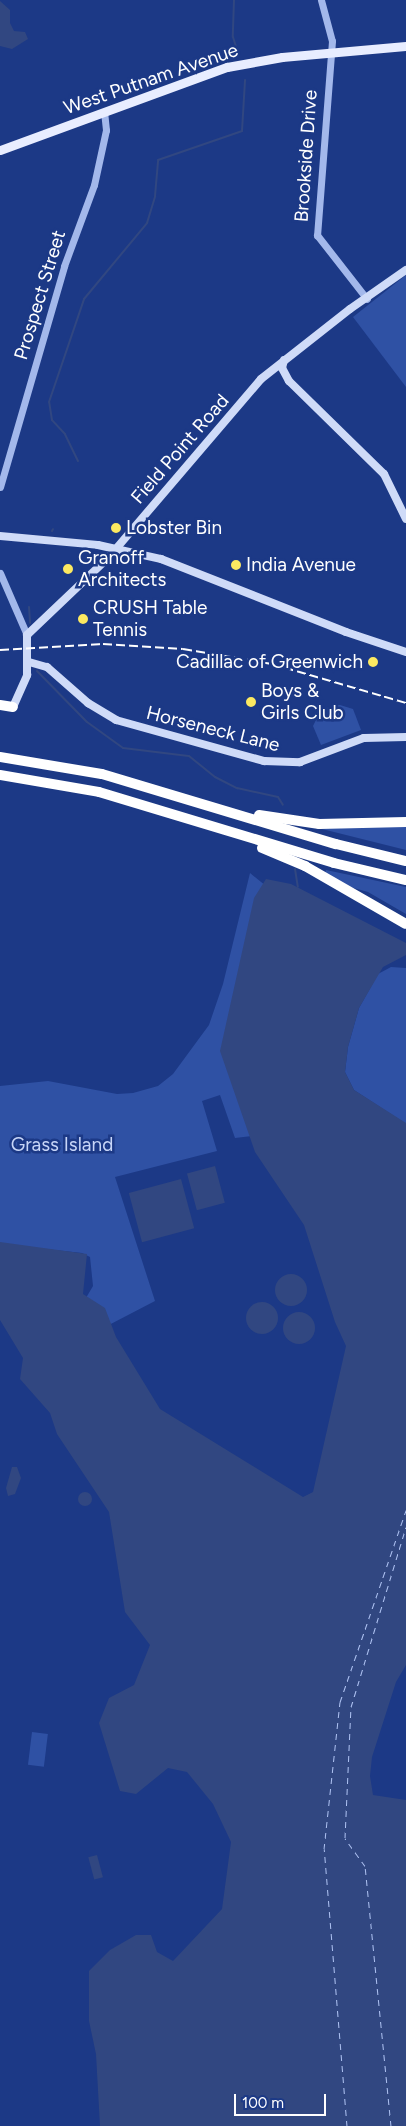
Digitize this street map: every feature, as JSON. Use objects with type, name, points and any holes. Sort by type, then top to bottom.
[{"type":"highway","points":[[0,704],[13,707]]},
{"type":"highway","points":[[0,757],[80,769],[260,818],[406,861]]},
{"type":"highway","points":[[0,775],[84,789],[184,818],[259,843],[406,880]]},
{"type":"highway","points":[[364,823],[406,817]]},
{"type":"highway","points":[[260,818],[312,824],[406,822]]},
{"type":"highway","points":[[259,843],[304,866],[406,924]]},
{"type":"main road","name":"West Putnam Avenue","points":[[0,150],[227,67],[330,53],[406,46]]},
{"type":"main road","name":"Field Point Road","points":[[27,636],[116,548],[261,379],[406,270]]},
{"type":"main road","points":[[284,360],[282,368],[289,381],[384,474],[406,519]]},
{"type":"main road","points":[[0,536],[116,548],[188,568],[346,632],[406,652]]},
{"type":"main road","points":[[13,707],[24,688],[29,662],[27,636]]},
{"type":"main road","name":"Horseneck Lane","points":[[29,662],[47,667],[88,704],[116,720],[264,761],[300,762],[364,738],[406,737]]},
{"type":"street","name":"Brookside Drive","points":[[321,0],[332,41],[317,235],[367,299]]},
{"type":"street","name":"Prospect Street","points":[[0,487],[64,266],[94,185],[106,130],[104,112]]},
{"type":"street","points":[[0,573],[27,636]]},
{"type":"green space","points":[[406,275],[406,387],[353,317]]},
{"type":"green space","points":[[340,705],[353,709],[361,730],[321,745],[313,726],[319,714],[325,708]]},
{"type":"green space","points":[[406,825],[406,850],[314,827]]},
{"type":"green space","points":[[326,870],[406,887],[406,914],[368,892],[350,887],[325,873]]},
{"type":"green space","name":"Grass Island","points":[[250,873],[266,886],[252,1136],[235,1138],[220,1095],[202,1101],[217,1151],[115,1177],[155,1301],[105,1327],[83,1303],[93,1286],[90,1257],[82,1253],[0,1244],[0,1086],[48,1081],[117,1094],[133,1093],[158,1086],[173,1074],[209,1025],[223,984]]},
{"type":"green space","points":[[391,967],[406,968],[406,1124],[354,1090],[345,1072],[348,1047],[359,1008],[378,974]]},
{"type":"green space","points":[[32,1732],[48,1734],[44,1767],[28,1765]]},
{"type":"shaded area","points":[[0,1],[10,10],[10,23],[14,31],[25,32],[28,39],[12,49],[0,46]]},
{"type":"shaded area","points":[[266,879],[291,884],[406,943],[406,955],[383,967],[359,1008],[348,1047],[345,1072],[354,1090],[406,1123],[406,1665],[396,1682],[372,1757],[370,1776],[373,1795],[406,1800],[406,2126],[100,2126],[96,2054],[89,2021],[89,1971],[110,1950],[136,1935],[151,1935],[157,1952],[173,1961],[222,1909],[231,1842],[213,1804],[187,1772],[168,1768],[136,1794],[120,1791],[99,1723],[109,1698],[134,1685],[150,1645],[125,1612],[109,1512],[57,1434],[50,1413],[20,1379],[23,1358],[0,1320],[0,1242],[87,1254],[83,1294],[105,1308],[116,1337],[160,1409],[303,1497],[313,1492],[346,1346],[335,1322],[304,1225],[255,1152],[220,1051],[254,898]]},
{"type":"shaded area","points":[[215,1166],[225,1203],[197,1210],[187,1174]]},
{"type":"shaded area","points":[[181,1179],[194,1228],[142,1242],[129,1193]]},
{"type":"shaded area","points":[[291,1274],[297,1275],[302,1279],[306,1284],[306,1296],[302,1301],[297,1305],[291,1306],[285,1305],[280,1301],[276,1296],[275,1290],[276,1284],[280,1279],[285,1275]]},
{"type":"shaded area","points":[[262,1302],[274,1306],[278,1318],[274,1330],[262,1334],[250,1330],[246,1318],[250,1306]]},
{"type":"shaded area","points":[[299,1312],[311,1316],[315,1328],[311,1340],[299,1344],[287,1340],[283,1328],[287,1316]]},
{"type":"shaded area","points":[[12,1467],[17,1467],[21,1478],[15,1494],[8,1496],[6,1488]]},
{"type":"shaded area","points":[[85,1492],[90,1494],[92,1499],[90,1504],[85,1506],[80,1504],[78,1499],[80,1494]]},
{"type":"shaded area","points":[[97,1855],[103,1877],[94,1880],[88,1857]]},
{"type":"waterway","points":[[234,0],[233,37],[238,53]]},
{"type":"waterway","points":[[78,461],[65,434],[52,420],[49,402],[84,299],[147,223],[155,196],[158,160],[242,131],[245,80]]},
{"type":"waterway","points":[[29,607],[30,623]]},
{"type":"waterway","points":[[37,671],[87,722],[123,748],[189,756],[215,777],[237,788],[278,797],[283,805]]},
{"type":"waterway","points":[[295,869],[298,887]]},
{"type":"ferry route","points":[[347,2126],[324,1849],[340,1702],[406,1510]]},
{"type":"ferry route","points":[[391,2126],[365,1866],[345,1838],[351,1707],[406,1527]]},
{"type":"railway","points":[[0,650],[103,644],[183,649],[272,664],[406,703]]},
{"type":"place","name":"Lobster Bin","points":[[116,528]]},
{"type":"place","name":"India Avenue","points":[[236,565]]},
{"type":"place","name":"Granoff Architects","points":[[68,569]]},
{"type":"place","name":"CRUSH Table Tennis","points":[[83,619]]},
{"type":"place","name":"Cadillac of Greenwich","points":[[373,662]]},
{"type":"place","name":"Boys & Girls Club","points":[[251,702]]}]
